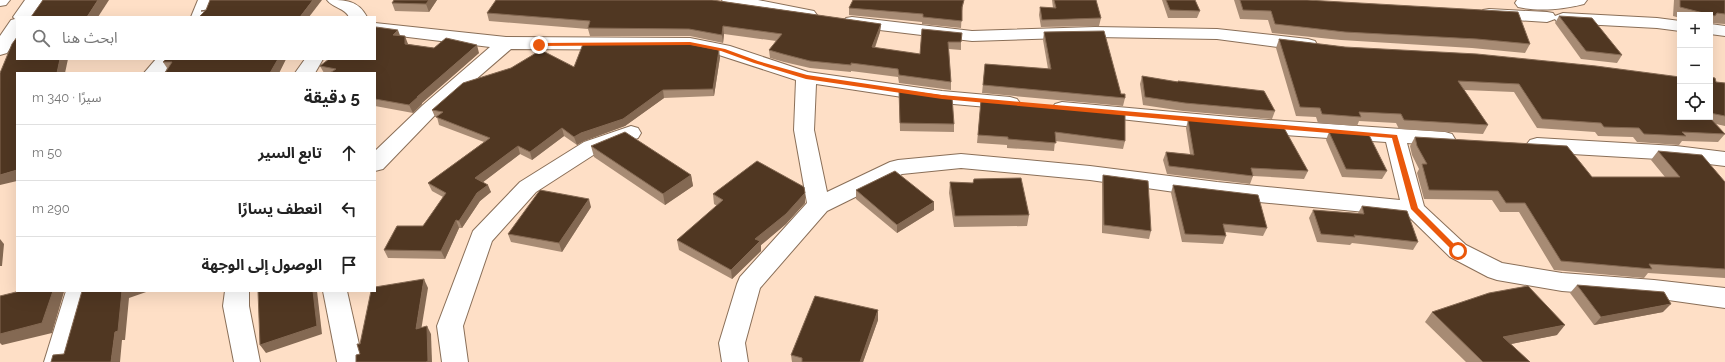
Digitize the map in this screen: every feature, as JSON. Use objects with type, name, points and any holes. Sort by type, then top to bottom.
[{"type":"main road","points":[[23,16],[34,0]]},
{"type":"main road","points":[[200,16],[207,0]]},
{"type":"main road","points":[[336,0],[354,15]]},
{"type":"main road","points":[[731,0],[831,19],[972,36],[1095,32],[1217,34],[1325,47]]},
{"type":"main road","points":[[1500,1],[1546,4],[1578,0]]},
{"type":"main road","points":[[1500,1],[1547,17]]},
{"type":"main road","points":[[1475,13],[1657,22],[1677,25]]},
{"type":"main road","points":[[0,48],[16,25]]},
{"type":"main road","points":[[376,28],[506,43],[539,45],[690,44],[723,50],[756,62],[806,77],[942,97],[1395,137],[1465,141]]},
{"type":"main road","points":[[1713,29],[1725,31]]},
{"type":"main road","points":[[376,163],[430,109],[506,43]]},
{"type":"main road","points":[[155,72],[165,60]]},
{"type":"main road","points":[[306,72],[313,60]]},
{"type":"main road","points":[[806,77],[804,130],[819,205]]},
{"type":"main road","points":[[455,362],[450,326],[481,237],[528,187],[591,147],[631,133]]},
{"type":"main road","points":[[1395,137],[1414,209],[1458,251],[1497,271],[1562,282],[1654,289],[1725,298]]},
{"type":"main road","points":[[1520,144],[1676,153],[1725,159]]},
{"type":"main road","points":[[735,362],[732,343],[749,284],[819,205],[898,167],[961,161],[1090,173],[1217,190],[1414,209]]},
{"type":"main road","points":[[57,362],[78,292]]},
{"type":"main road","points":[[238,292],[236,306],[247,362]]},
{"type":"main road","points":[[335,292],[350,362]]},
{"type":"building","points":[[43,0],[98,0],[88,16],[32,16]]},
{"type":"building","points":[[210,0],[313,0],[301,16],[200,16],[205,11],[201,11],[206,10]]},
{"type":"building","points":[[394,0],[429,0],[426,4],[392,3]]},
{"type":"building","points":[[496,0],[712,0],[881,24],[872,47],[920,54],[922,29],[962,33],[961,42],[948,42],[951,82],[899,75],[898,69],[851,63],[851,65],[810,61],[769,50],[782,34],[723,26],[722,35],[689,29],[588,28],[590,21],[487,13]]},
{"type":"building","points":[[853,0],[964,0],[962,7],[962,21],[923,17],[923,14],[849,8]]},
{"type":"building","points":[[1054,0],[1096,0],[1101,18],[1042,20],[1040,7],[1056,8]]},
{"type":"building","points":[[1166,0],[1195,0],[1200,11],[1170,10]]},
{"type":"building","points":[[1240,0],[1307,0],[1518,12],[1530,44],[1477,39],[1345,32],[1275,24],[1271,11],[1243,10]]},
{"type":"building","points":[[1680,0],[1725,0],[1725,14],[1717,13],[1715,16],[1713,15],[1713,12],[1699,12],[1680,7]]},
{"type":"building","points":[[1559,16],[1592,18],[1622,55],[1586,51]]},
{"type":"building","points":[[376,27],[398,30],[393,35],[405,36],[405,44],[434,48],[446,38],[477,45],[409,105],[376,99],[376,72],[332,72],[336,69],[320,66],[328,60],[376,60]]},
{"type":"building","points":[[1104,31],[1121,94],[1125,94],[1125,98],[983,85],[985,64],[1051,69],[1044,32]]},
{"type":"building","points":[[16,38],[16,60],[60,60],[57,72],[16,72],[16,170],[0,175],[0,73],[12,44]]},
{"type":"building","points":[[1279,39],[1345,47],[1477,54],[1596,66],[1677,77],[1677,120],[1712,120],[1725,134],[1682,132],[1686,136],[1644,134],[1639,128],[1604,127],[1601,123],[1542,119],[1519,84],[1458,81],[1488,125],[1404,120],[1401,114],[1359,112],[1361,117],[1322,114],[1320,108],[1300,107]]},
{"type":"building","points":[[583,44],[689,44],[719,50],[713,89],[663,90],[623,119],[581,133],[574,137],[562,128],[530,152],[518,146],[475,178],[488,185],[477,193],[459,221],[456,220],[441,251],[384,250],[397,226],[423,226],[446,193],[428,183],[490,138],[436,117],[443,112],[432,110],[463,83],[511,68],[541,50],[574,67]]},
{"type":"building","points":[[165,60],[277,60],[271,72],[166,72],[172,62],[163,62]]},
{"type":"building","points":[[1142,76],[1178,82],[1264,91],[1275,111],[1185,103],[1145,97]]},
{"type":"building","points":[[1713,78],[1715,78],[1716,82],[1725,83],[1725,116],[1713,114]]},
{"type":"building","points":[[899,90],[952,97],[954,124],[900,123]]},
{"type":"building","points":[[981,100],[1125,114],[1125,141],[1055,132],[1056,143],[978,135]]},
{"type":"building","points":[[1188,120],[1284,128],[1308,171],[1251,168],[1253,176],[1169,166],[1166,152],[1194,155]]},
{"type":"building","points":[[625,132],[691,175],[663,194],[591,146]]},
{"type":"building","points":[[1329,132],[1369,135],[1387,171],[1346,169]]},
{"type":"building","points":[[1415,137],[1567,146],[1592,177],[1680,177],[1658,151],[1702,155],[1725,182],[1725,269],[1649,264],[1652,269],[1561,261],[1525,203],[1506,203],[1498,191],[1429,190],[1422,164],[1427,164],[1417,146]]},
{"type":"building","points":[[757,161],[804,187],[805,193],[786,214],[755,239],[760,241],[731,270],[677,240],[723,200],[713,194]]},
{"type":"building","points":[[895,171],[934,202],[897,225],[856,190]]},
{"type":"building","points":[[1103,175],[1148,181],[1151,231],[1104,225]]},
{"type":"building","points":[[1021,178],[1029,215],[955,216],[950,182],[973,183],[974,179]]},
{"type":"building","points":[[1173,185],[1258,195],[1267,228],[1223,224],[1226,236],[1185,234]]},
{"type":"building","points":[[540,190],[589,199],[559,243],[508,234]]},
{"type":"building","points":[[1362,206],[1407,211],[1418,242],[1354,235],[1355,237],[1321,234],[1313,210],[1364,214]]},
{"type":"building","points":[[424,279],[416,329],[427,326],[428,361],[356,362],[356,355],[360,354],[357,344],[360,344],[371,292],[376,292],[376,287]]},
{"type":"building","points":[[1577,285],[1664,292],[1671,304],[1601,317]]},
{"type":"building","points":[[1528,286],[1565,325],[1503,337],[1530,362],[1483,362],[1432,312],[1489,293]]},
{"type":"building","points":[[16,292],[53,292],[42,323],[0,334],[0,296]]},
{"type":"building","points":[[82,292],[122,292],[118,331],[115,332],[111,362],[51,362],[53,355],[64,354]]},
{"type":"building","points":[[258,292],[313,292],[317,326],[260,345]]},
{"type":"building","points":[[815,296],[878,310],[860,362],[802,362],[802,358],[791,355]]},
{"type":"route","points":[[539,45],[690,44],[723,50],[756,62],[806,77],[942,97],[1395,137],[1414,209],[1458,251]]}]
